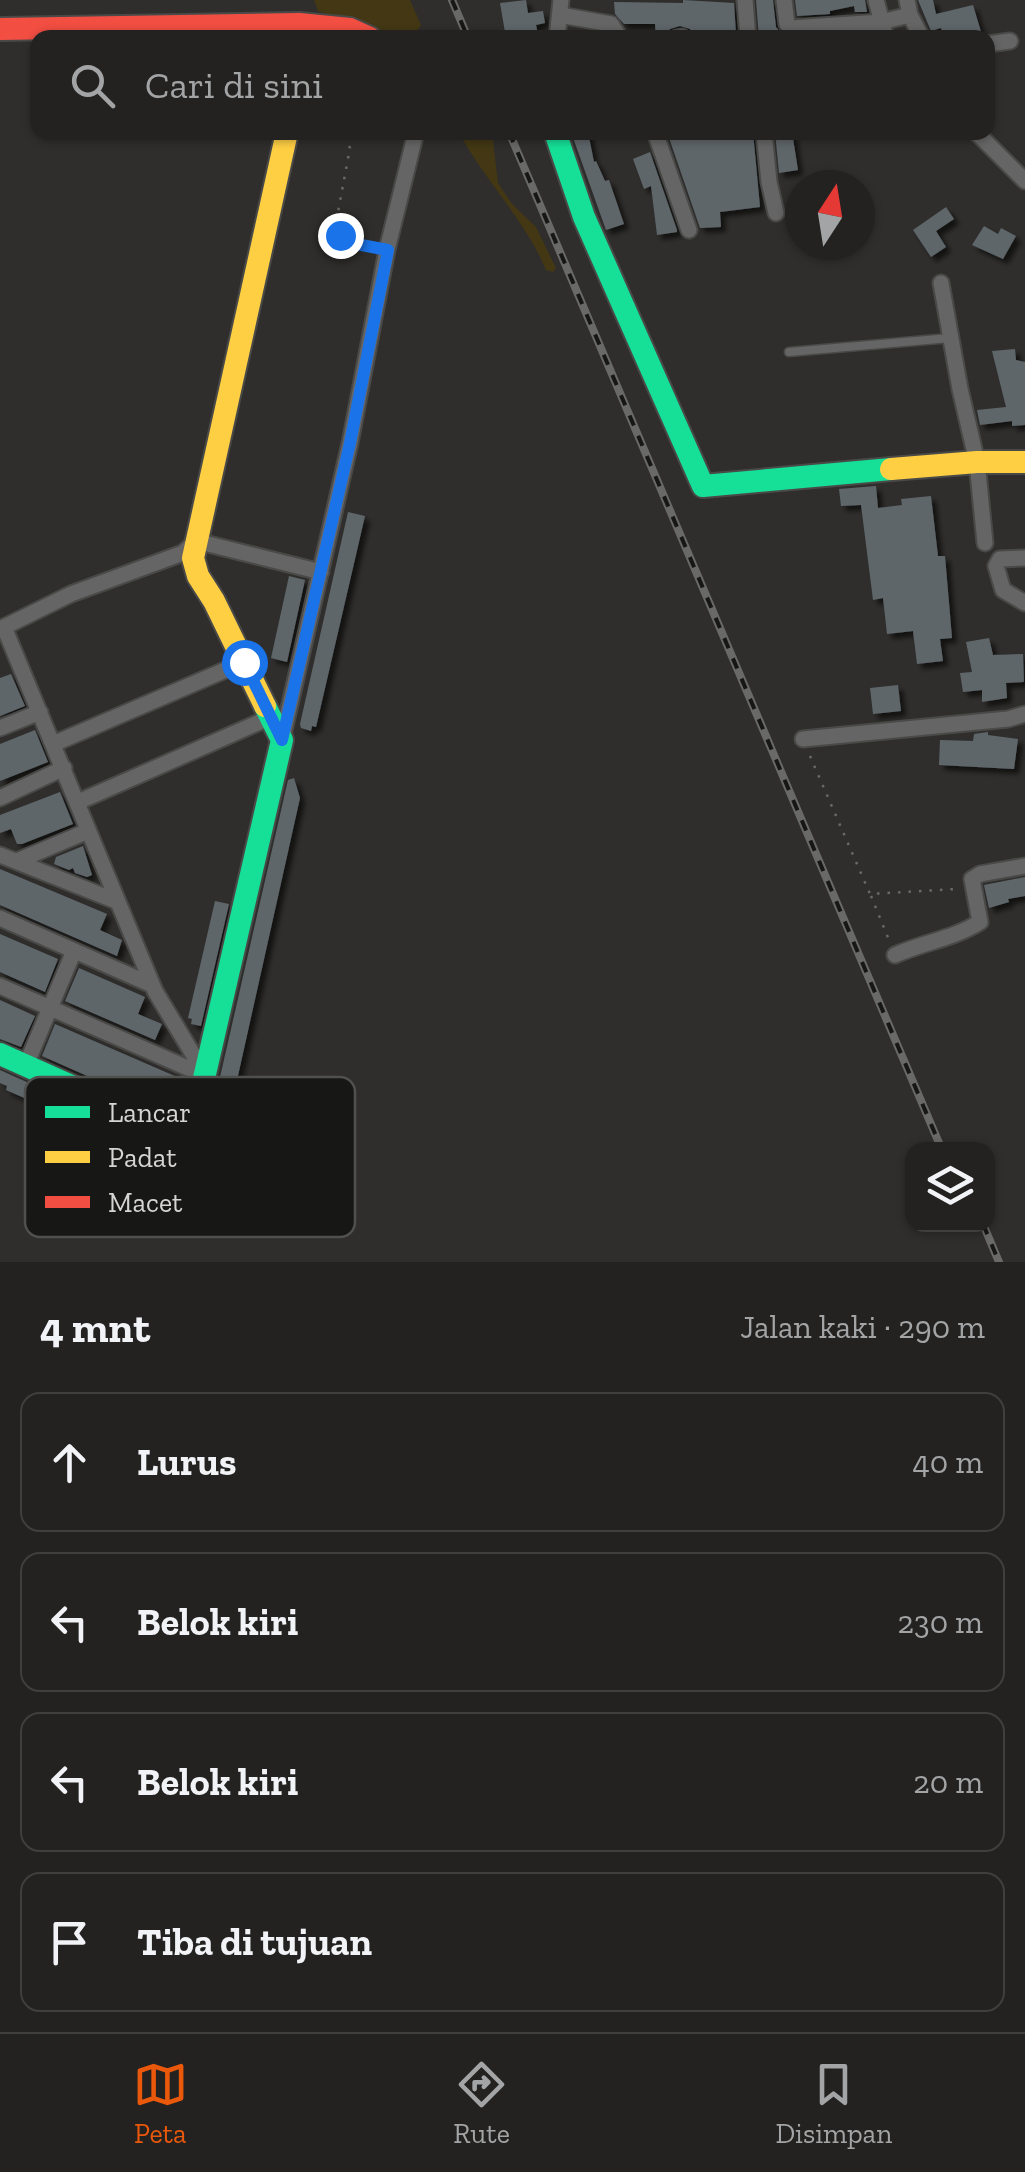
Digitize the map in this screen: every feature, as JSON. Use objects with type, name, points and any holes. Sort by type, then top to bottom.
[{"type":"street","points":[[745,0],[747,30]]},
{"type":"street","points":[[784,0],[790,28],[883,30],[908,8]]},
{"type":"street","points":[[876,0],[883,30]]},
{"type":"street","points":[[560,7],[612,24],[615,30]]},
{"type":"street","points":[[287,30],[330,26],[343,30]]},
{"type":"street","points":[[0,29],[88,30]]},
{"type":"street","points":[[995,43],[1010,41]]},
{"type":"street","points":[[282,740],[194,567],[196,541],[285,140]]},
{"type":"street","points":[[206,1076],[414,140]]},
{"type":"street","points":[[558,140],[584,217],[701,485],[711,488],[977,462],[1025,462]]},
{"type":"street","points":[[658,140],[690,230]]},
{"type":"street","points":[[765,140],[768,182],[776,212]]},
{"type":"street","points":[[984,140],[1025,181]]},
{"type":"street","points":[[941,283],[977,462],[985,543]]},
{"type":"street","points":[[196,541],[321,572]]},
{"type":"street","points":[[196,541],[183,553],[2,623],[8,658],[40,712],[152,985],[206,1076]]},
{"type":"street","points":[[1025,558],[1000,559],[996,566],[1004,590],[1025,603]]},
{"type":"street","points":[[54,744],[244,662]]},
{"type":"street","points":[[0,728],[40,712]]},
{"type":"street","points":[[803,739],[1008,719],[1025,714]]},
{"type":"street","points":[[78,802],[271,717]]},
{"type":"street","points":[[0,798],[64,768]]},
{"type":"street","points":[[17,862],[88,831]]},
{"type":"street","points":[[0,854],[116,901]]},
{"type":"street","points":[[895,955],[920,944],[956,937],[980,922],[970,883],[980,874],[1025,866]]},
{"type":"street","points":[[0,918],[152,985]]},
{"type":"street","points":[[26,1065],[74,951]]},
{"type":"street","points":[[0,986],[206,1076]]},
{"type":"street","points":[[0,1054],[53,1077]]},
{"type":"lane","points":[[789,352],[950,338]]},
{"type":"path","points":[[346,140],[350,148],[335,228],[346,240],[388,250]]},
{"type":"path","points":[[803,739],[895,955]]},
{"type":"path","points":[[870,894],[960,889],[970,883]]},
{"type":"shaded area","points":[[314,0],[410,0],[421,25],[418,30],[374,30],[318,11]]},
{"type":"shaded area","points":[[463,140],[493,140],[498,183],[512,204],[536,227],[556,268],[553,272],[546,270],[528,235]]},
{"type":"building","points":[[526,0],[528,13],[543,11],[545,23],[536,25],[537,30],[505,30],[500,3]]},
{"type":"building","points":[[756,0],[773,0],[778,30],[758,30]]},
{"type":"building","points":[[795,0],[865,0],[867,12],[855,12],[854,6],[830,14],[797,16]]},
{"type":"building","points":[[918,0],[933,0],[936,14],[973,5],[980,30],[941,28],[931,30]]},
{"type":"building","points":[[614,2],[734,3],[736,30],[690,30],[680,26],[655,30],[655,24],[624,24],[615,14]]},
{"type":"building","points":[[574,140],[590,140],[594,162],[605,181],[609,180],[624,224],[606,230]]},
{"type":"building","points":[[670,140],[754,140],[760,207],[720,212],[721,227],[700,228]]},
{"type":"building","points":[[776,140],[793,140],[798,170],[779,173]]},
{"type":"building","points":[[650,152],[677,232],[657,235],[651,186],[644,189],[633,159]]},
{"type":"building","points":[[946,207],[954,219],[936,231],[946,247],[931,257],[913,230]]},
{"type":"building","points":[[984,226],[998,234],[1001,228],[1016,236],[1003,259],[972,245]]},
{"type":"building","points":[[1015,349],[1016,360],[1025,362],[1025,425],[1012,426],[1012,421],[980,425],[977,410],[1006,407],[992,351]]},
{"type":"building","points":[[876,486],[878,508],[902,505],[901,499],[931,496],[938,556],[945,556],[952,638],[940,639],[943,661],[917,664],[913,631],[887,634],[883,598],[873,600],[861,505],[841,506],[839,489]]},
{"type":"building","points":[[348,512],[365,516],[316,727],[312,726],[311,731],[300,724]]},
{"type":"building","points":[[289,576],[305,580],[287,662],[271,658]]},
{"type":"building","points":[[989,638],[993,655],[1023,654],[1024,682],[1006,683],[1007,698],[982,702],[982,690],[963,692],[960,673],[972,672],[966,642]]},
{"type":"building","points":[[11,674],[25,706],[0,716],[0,678]]},
{"type":"building","points":[[898,685],[901,711],[873,714],[870,688]]},
{"type":"building","points":[[35,730],[48,762],[0,781],[0,744]]},
{"type":"building","points":[[988,732],[1018,739],[1014,769],[939,765],[940,740],[973,741],[974,734]]},
{"type":"building","points":[[294,778],[300,798],[238,1077],[220,1077],[288,780]]},
{"type":"building","points":[[60,792],[73,824],[22,844],[17,844],[11,829],[0,833],[0,815]]},
{"type":"building","points":[[83,846],[92,875],[87,877],[75,873],[73,868],[54,864],[56,857]]},
{"type":"building","points":[[0,869],[107,914],[100,930],[122,940],[117,956],[0,905]]},
{"type":"building","points":[[1025,877],[1025,896],[989,908],[984,885]]},
{"type":"building","points":[[215,901],[229,904],[201,1026],[191,1024],[192,1019],[188,1018]]},
{"type":"building","points":[[0,934],[58,959],[45,992],[0,972]]},
{"type":"building","points":[[79,968],[145,997],[138,1014],[162,1024],[155,1040],[65,1001]]},
{"type":"building","points":[[0,1000],[35,1016],[21,1047],[0,1039]]},
{"type":"building","points":[[55,1024],[177,1077],[90,1077],[42,1056]]},
{"type":"building","points":[[0,1070],[25,1081],[25,1098],[6,1090],[7,1086],[0,1083]]},
{"type":"railway","points":[[452,0],[465,30]]},
{"type":"railway","points":[[512,140],[939,1142]]},
{"type":"railway","points":[[986,1232],[999,1262]]},
{"type":"traffic: fast","points":[[558,140],[584,217],[703,486],[891,469]]},
{"type":"traffic: fast","points":[[204,1077],[282,740],[265,706]]},
{"type":"traffic: fast","points":[[0,1054],[51,1077]]},
{"type":"traffic: slow","points":[[265,706],[198,576],[193,558],[285,140]]},
{"type":"traffic: slow","points":[[891,469],[1025,462]]},
{"type":"traffic: jam","points":[[0,29],[299,24],[352,30]]},
{"type":"route","points":[[244,662],[282,740],[350,443],[388,250],[356,244],[340,235]]}]
